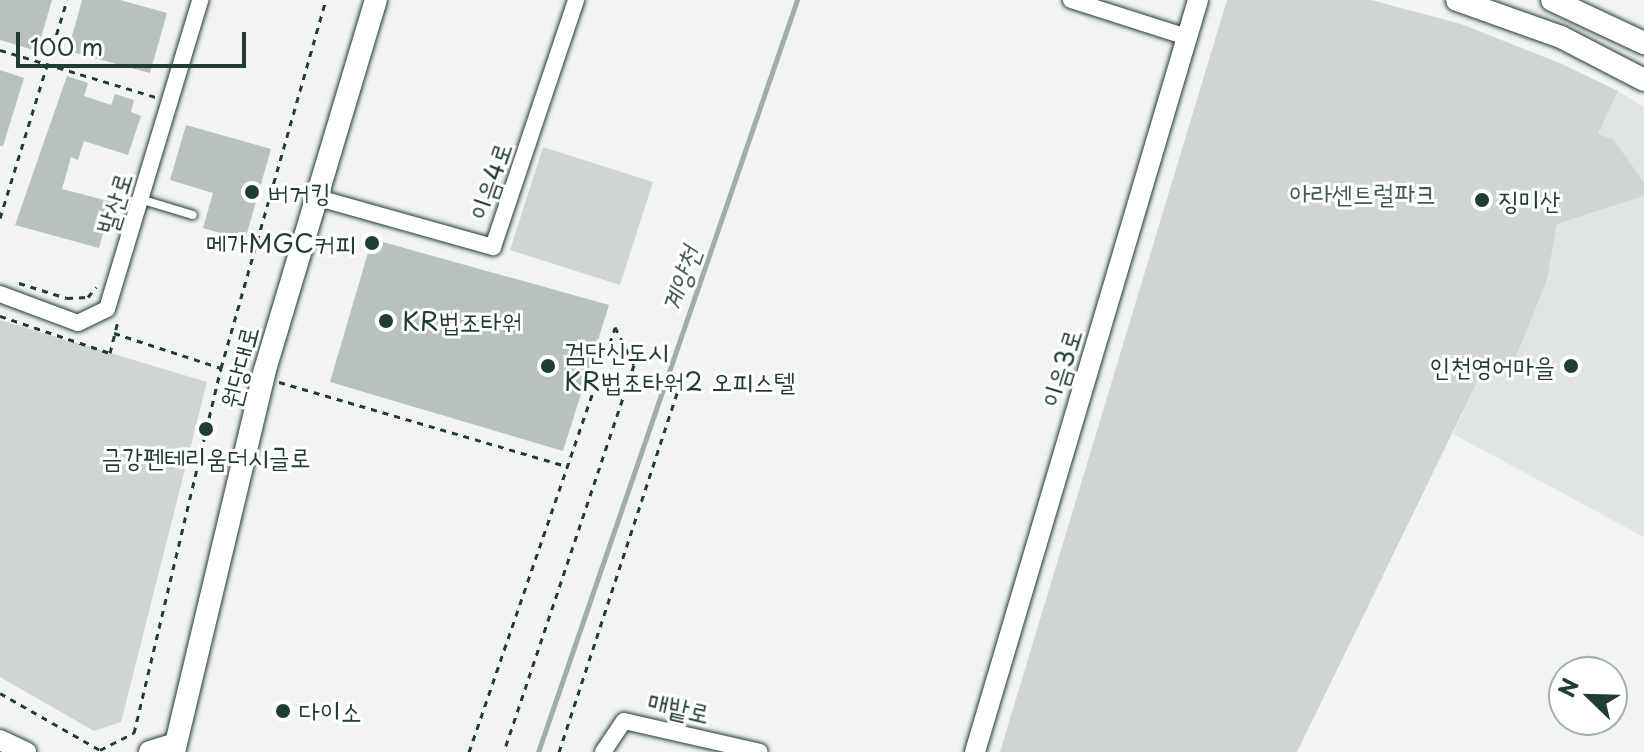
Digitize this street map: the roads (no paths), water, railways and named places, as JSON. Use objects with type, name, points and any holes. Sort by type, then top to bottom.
[{"type":"main road","name":"원당대로","points":[[175,748],[263,378],[376,0]]},
{"type":"main road","points":[[1457,0],[1561,37],[1644,80]]},
{"type":"main road","points":[[1552,0],[1644,43]]},
{"type":"main road","points":[[150,752],[175,748]]},
{"type":"street","name":"발산로","points":[[0,294],[78,323],[107,309],[200,0]]},
{"type":"street","name":"이음4로","points":[[315,197],[493,247],[576,0]]},
{"type":"street","points":[[1071,0],[1187,37]]},
{"type":"street","name":"이음3로","points":[[975,752],[1198,0]]},
{"type":"street","name":"매밭로","points":[[603,752],[624,721],[760,752]]},
{"type":"street","points":[[0,740],[26,752]]},
{"type":"lane","points":[[140,199],[193,215]]},
{"type":"waterway","name":"계양천","points":[[538,752],[797,0]]},
{"type":"place","name":"버거킹","points":[[252,192]]},
{"type":"place","name":"징미산","points":[[1482,200]]},
{"type":"place","name":"메가MGC커피","points":[[372,243]]},
{"type":"place","name":"KR법조타워","points":[[386,321]]},
{"type":"place","name":"검단신도시 KR법조타워2 오피스텔","points":[[548,366]]},
{"type":"place","name":"인천영어마을","points":[[1571,366]]},
{"type":"place","name":"금강펜테리움더시글로","points":[[206,429]]},
{"type":"place","name":"다이소","points":[[283,711]]},
{"type":"park label","name":"아라센트럴파크","points":[[1363,193]]}]
